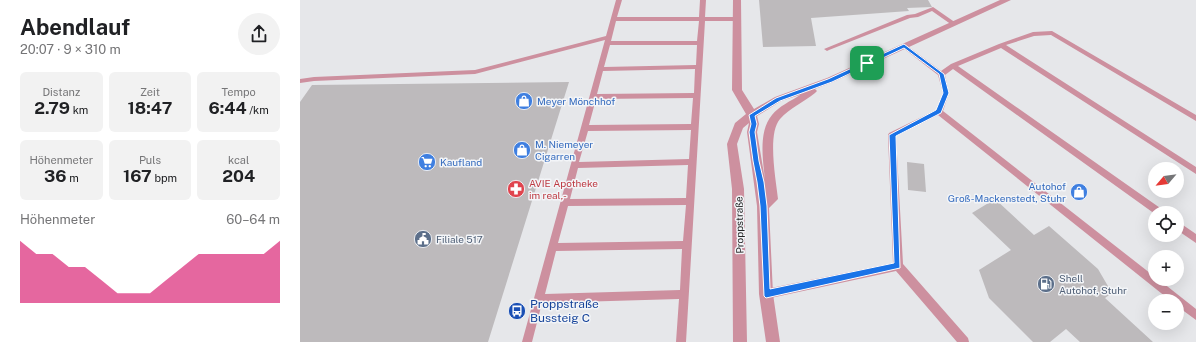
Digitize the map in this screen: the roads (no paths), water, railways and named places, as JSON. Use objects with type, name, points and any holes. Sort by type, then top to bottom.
[{"type":"street","points":[[737,0],[736,19],[738,90],[752,115],[754,124],[752,132],[756,161],[761,182],[763,206],[766,294],[773,342]]},
{"type":"street","name":"Proppstraße","points":[[740,342],[738,189],[732,144],[739,126],[752,115],[778,99],[830,80],[1007,0]]},
{"type":"street","name":"Proppstraße","points":[[774,119],[830,80]]},
{"type":"street","points":[[752,115],[774,119],[768,135],[772,199],[763,206]]},
{"type":"lane","points":[[527,342],[618,0]]},
{"type":"lane","points":[[681,342],[703,0]]},
{"type":"lane","points":[[827,49],[910,16],[916,16],[933,9],[954,24]]},
{"type":"lane","points":[[613,19],[736,19]]},
{"type":"lane","points":[[941,74],[952,66],[1001,45],[1033,34],[1052,34],[1196,118]]},
{"type":"lane","points":[[300,81],[314,79],[475,72],[608,40],[700,43]]},
{"type":"lane","points":[[1001,45],[1196,171]]},
{"type":"lane","points":[[904,46],[941,74],[946,93],[939,112],[892,135],[898,266],[964,342]]},
{"type":"lane","points":[[952,66],[1150,206]]},
{"type":"lane","points":[[600,69],[699,67]]},
{"type":"lane","points":[[592,97],[697,95]]},
{"type":"lane","points":[[939,112],[1196,315]]},
{"type":"lane","points":[[584,128],[695,127]]},
{"type":"lane","points":[[574,165],[693,162]]},
{"type":"lane","points":[[564,203],[690,201]]},
{"type":"lane","points":[[1184,230],[1196,239]]},
{"type":"lane","points":[[552,246],[687,245]]},
{"type":"lane","points":[[766,294],[898,266]]},
{"type":"lane","points":[[538,299],[684,294]]},
{"type":"place","name":"Meyer Mönchhof","points":[[524,101]]},
{"type":"place","name":"M. Niemeyer Cigarren","points":[[522,150]]},
{"type":"place","name":"Kaufland","points":[[427,162]]},
{"type":"place","name":"AVIE Apotheke im real,-","points":[[516,189]]},
{"type":"place","name":"Autohof Groß-Mackenstedt, Stuhr","points":[[1079,192]]},
{"type":"place","name":"Filiale 517","points":[[423,239]]},
{"type":"place","name":"Shell Autohof, Stuhr","points":[[1046,284]]},
{"type":"place","name":"Proppstraße Bussteig C","points":[[517,311]]}]
